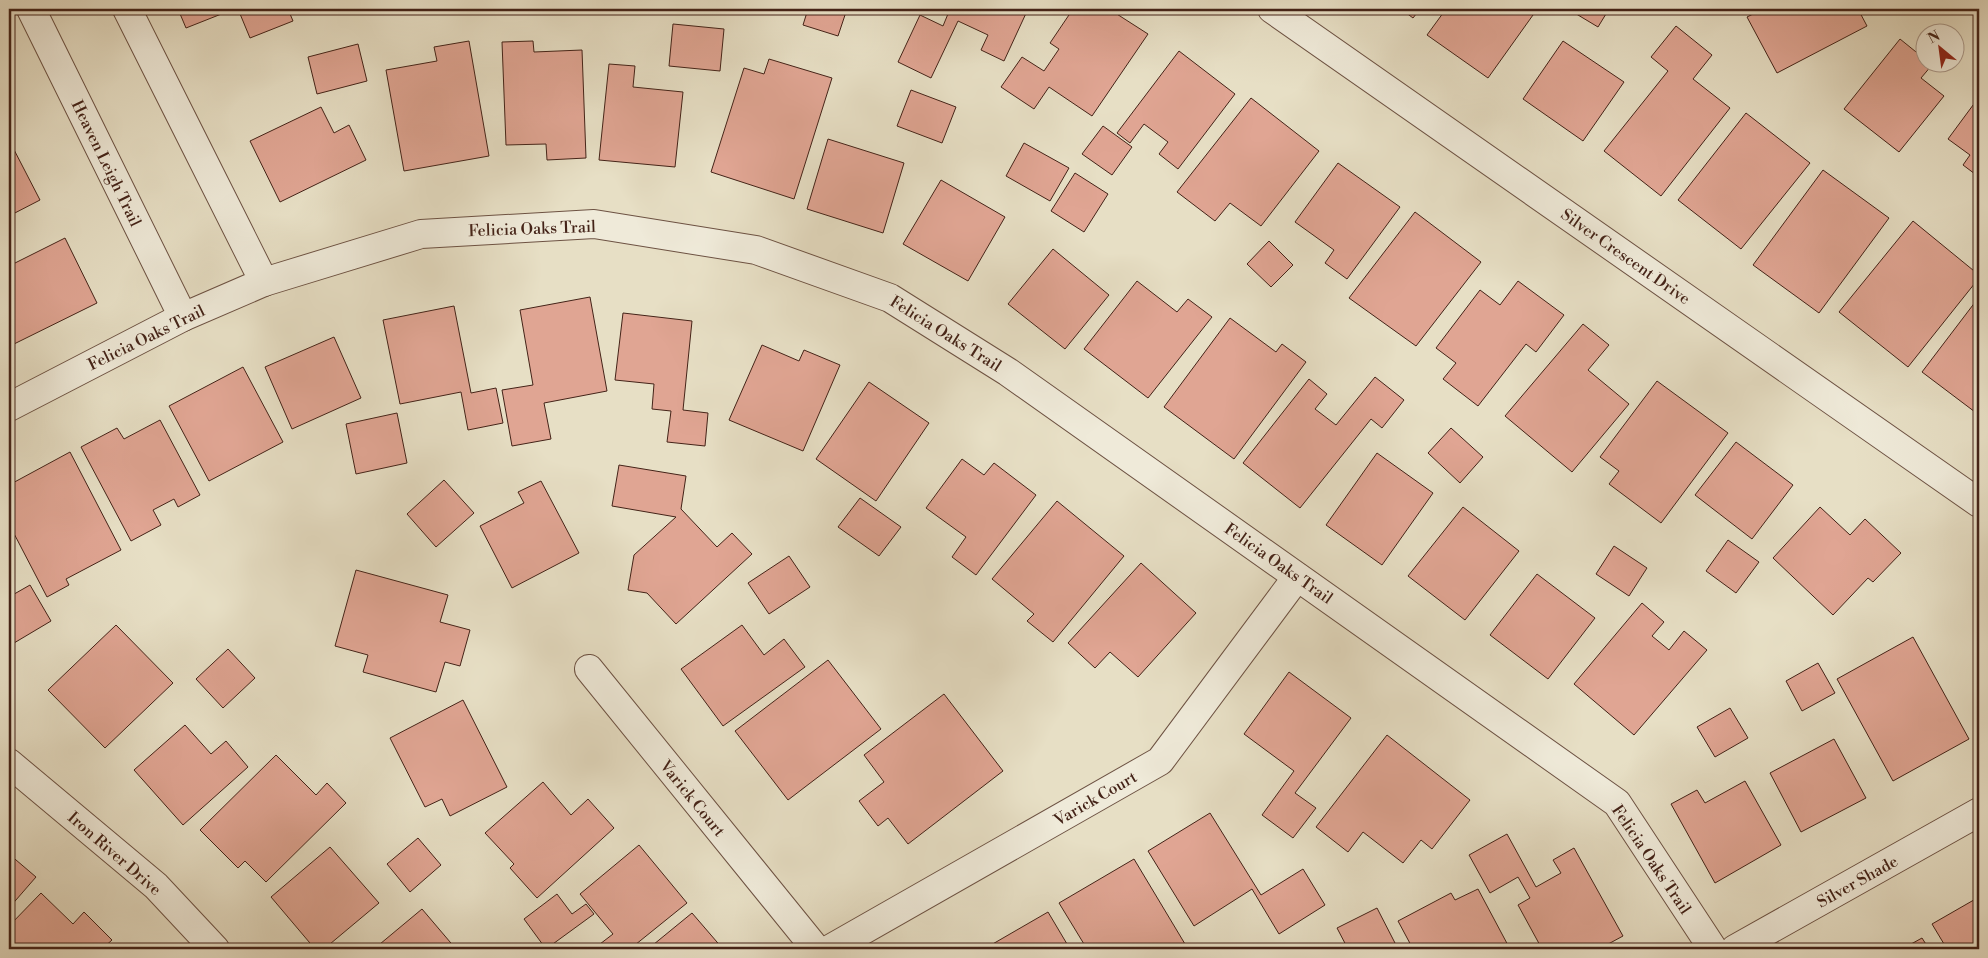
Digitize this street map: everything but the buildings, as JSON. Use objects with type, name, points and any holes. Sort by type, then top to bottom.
[{"type":"street","name":"Heaven Leigh Trail","points":[[31,9],[183,317]]},
{"type":"street","points":[[127,9],[264,282]]},
{"type":"street","name":"Silver Crescent Drive","points":[[1272,9],[1979,503]]},
{"type":"street","name":"Felicia Oaks Trail","points":[[9,407],[183,317],[264,282],[421,234],[594,224],[756,250],[890,298],[1008,372],[1617,803],[1713,949]]},
{"type":"street","name":"Varick Court","points":[[830,949],[1160,761],[1297,576]]},
{"type":"street","name":"Varick Court","points":[[589,670],[816,949]]},
{"type":"street","name":"Iron River Drive","points":[[9,763],[156,886],[215,949]]},
{"type":"street","name":"Silver Shade","points":[[1735,949],[1979,812]]}]
